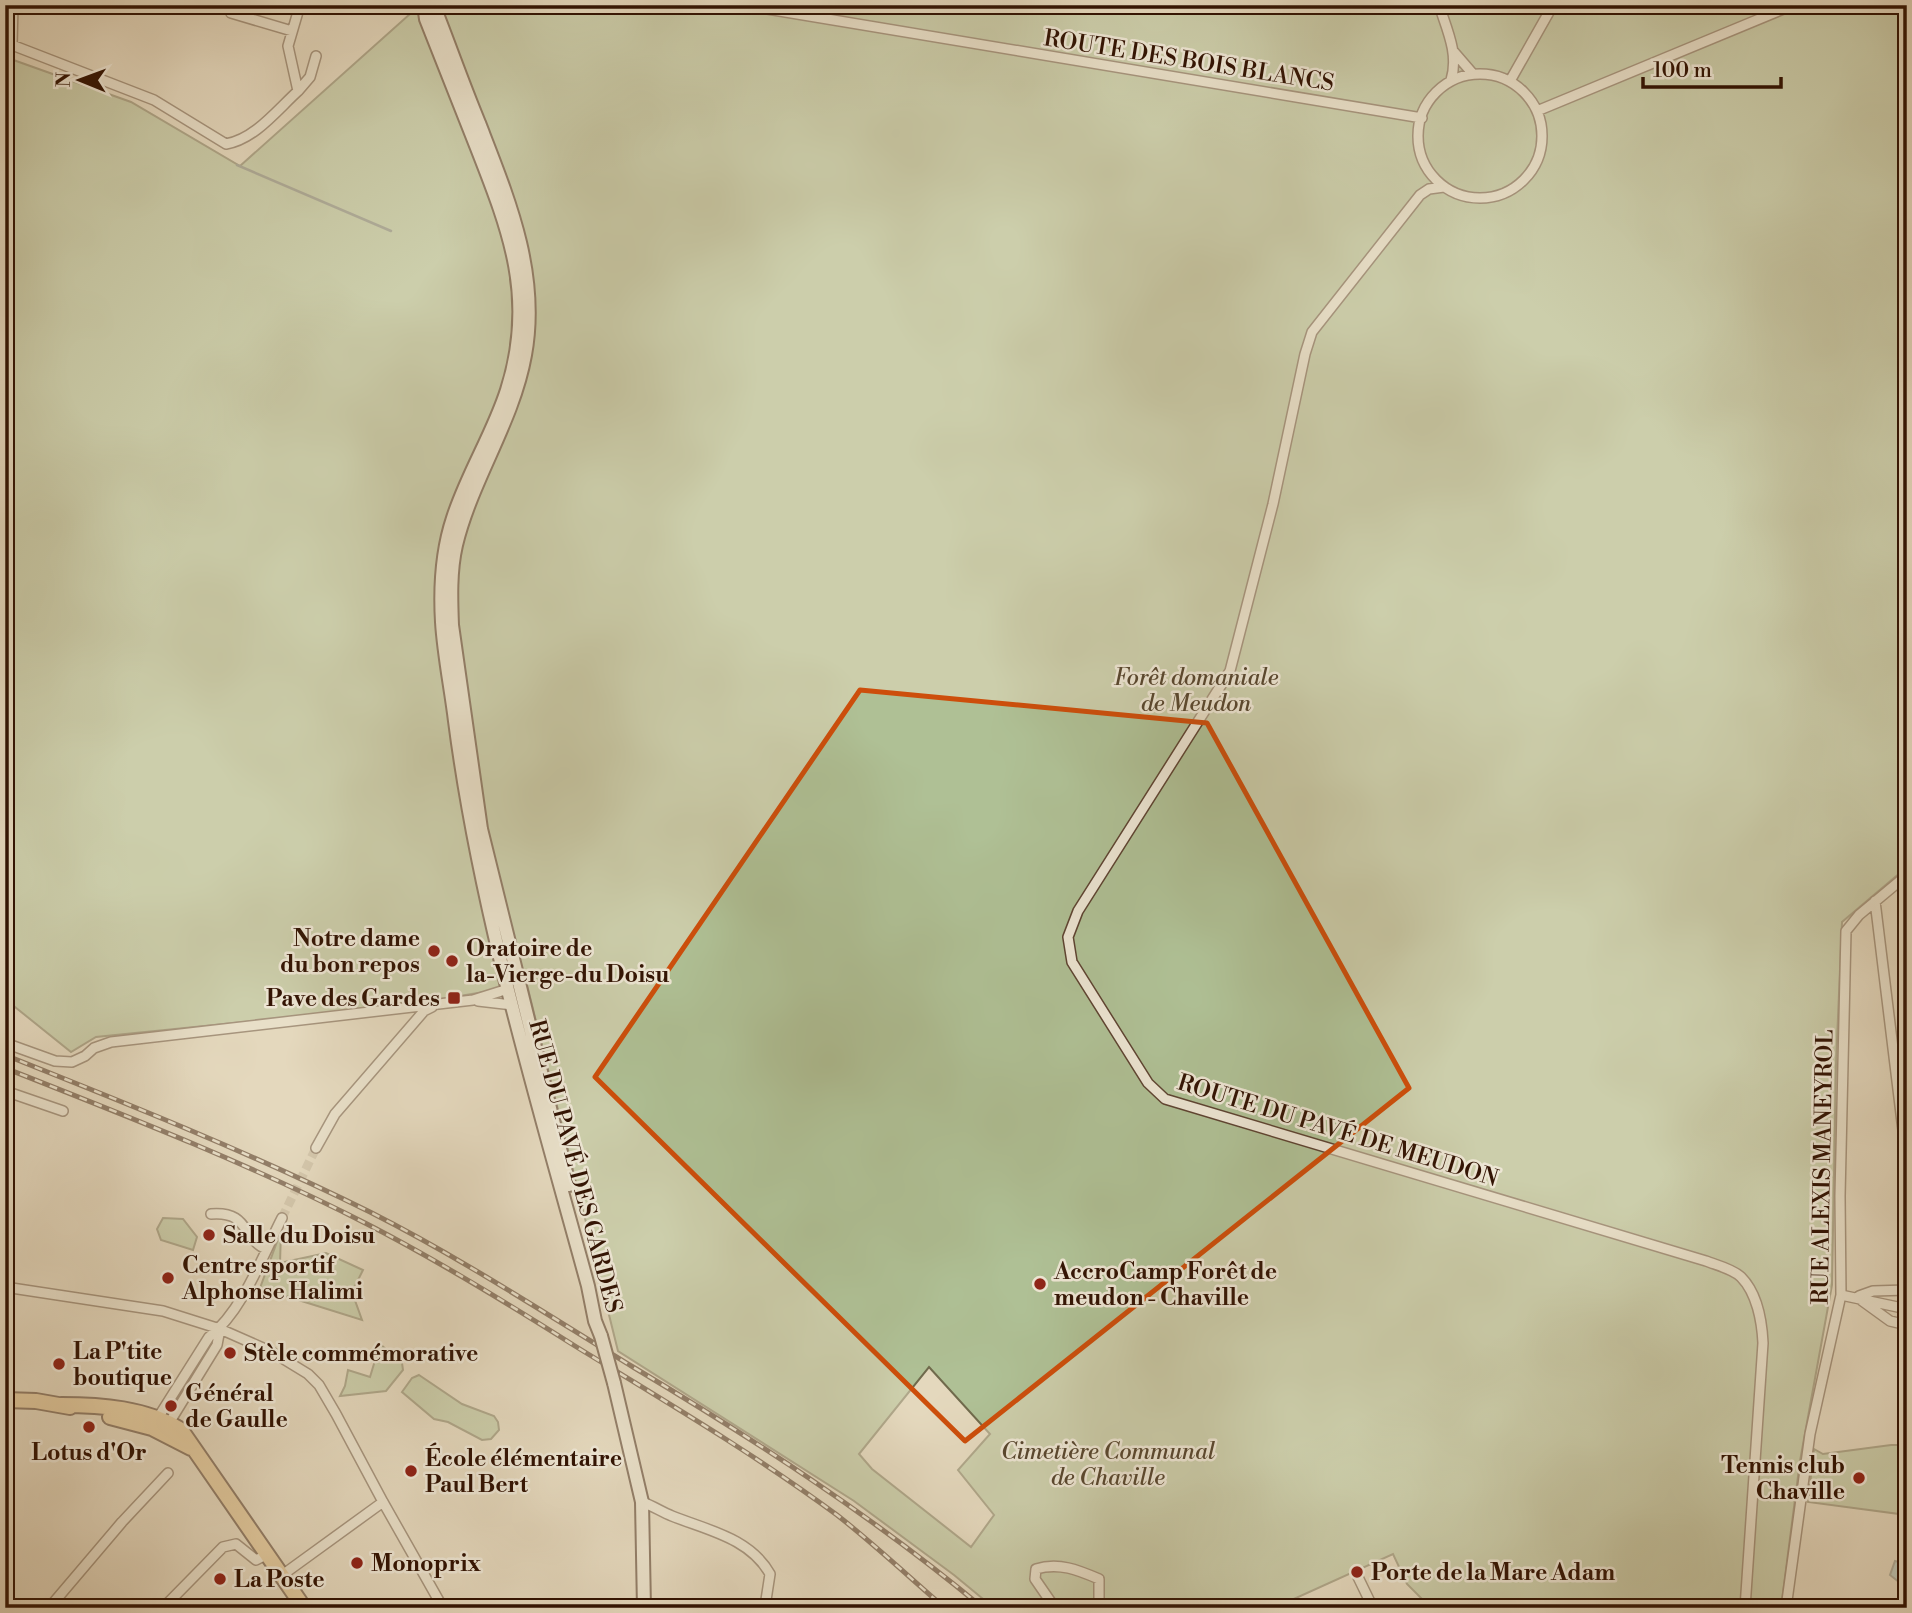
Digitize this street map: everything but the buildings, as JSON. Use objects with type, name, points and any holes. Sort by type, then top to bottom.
[{"type":"main road","points":[[424,5],[426,19],[503,213],[513,248],[520,303],[516,350],[507,389],[452,519],[441,582],[442,624],[463,776],[484,883],[514,988]]},
{"type":"main road","points":[[437,5],[442,26],[512,209],[524,257],[528,289],[525,356],[508,412],[461,526],[455,548],[450,594],[481,829],[514,988]]},
{"type":"main road","name":"RUE DU PAVÉ DES GARDES","points":[[514,988],[595,1286],[601,1336],[642,1503],[644,1608]]},
{"type":"main road","points":[[5,1392],[36,1401],[160,1425],[186,1435],[193,1449],[303,1606]]},
{"type":"main road","points":[[5,1400],[36,1401]]},
{"type":"street","points":[[13,5],[12,45],[154,100],[226,144],[239,142],[253,132],[298,91],[310,77],[316,56]]},
{"type":"street","points":[[233,5],[231,13],[292,31]]},
{"type":"street","points":[[298,91],[288,46],[300,5]]},
{"type":"street","name":"ROUTE DES BOIS BLANCS","points":[[743,5],[1422,118]]},
{"type":"street","points":[[1439,5],[1453,51],[1451,80]]},
{"type":"street","points":[[1510,81],[1553,5]]},
{"type":"street","points":[[1537,111],[1793,5]]},
{"type":"street","points":[[1453,51],[1474,74]]},
{"type":"street","points":[[1474,74],[1510,81],[1522,90],[1537,111],[1543,133],[1539,157],[1524,181],[1513,190],[1487,198],[1470,198],[1444,187],[1434,177],[1421,152],[1419,136],[1422,118],[1433,96],[1451,80],[1474,74]]},
{"type":"street","name":"ROUTE DU PAVÉ DE MEUDON","points":[[1444,187],[1429,189],[1420,195],[1312,332],[1230,671],[1078,911],[1068,937],[1072,962],[1148,1083],[1165,1099],[1706,1261],[1740,1276],[1754,1298],[1762,1320],[1763,1343],[1745,1608]]},
{"type":"street","name":"RUE ALEXIS MANEYROL","points":[[1786,1608],[1810,1434],[1841,1295],[1840,1208],[1846,931],[1851,923],[1907,874]]},
{"type":"street","points":[[1875,901],[1907,1163]]},
{"type":"street","points":[[5,1043],[55,1061],[72,1062],[94,1048],[111,1042],[437,1005],[473,1000],[514,988]]},
{"type":"street","points":[[473,1000],[518,1004]]},
{"type":"street","points":[[316,1148],[335,1114],[424,1011],[437,1005]]},
{"type":"street","points":[[5,1091],[62,1111]]},
{"type":"street","points":[[211,1214],[222,1213],[238,1218],[256,1244],[266,1249]]},
{"type":"street","points":[[160,1425],[216,1345],[220,1329],[248,1286],[282,1218]]},
{"type":"street","points":[[5,1287],[163,1311],[220,1329],[295,1366],[319,1385],[337,1414],[443,1608]]},
{"type":"street","points":[[1857,1297],[1873,1291],[1907,1290]]},
{"type":"street","points":[[1841,1295],[1907,1309]]},
{"type":"street","points":[[1857,1297],[1890,1321],[1907,1325]]},
{"type":"street","points":[[49,1608],[122,1522],[168,1473]]},
{"type":"street","points":[[282,1576],[383,1502]]},
{"type":"street","points":[[642,1503],[724,1535],[750,1551],[769,1574],[766,1600],[768,1608]]},
{"type":"street","points":[[163,1608],[223,1547],[236,1544],[256,1560],[266,1555]]},
{"type":"street","points":[[1055,1608],[1035,1578],[1036,1569],[1050,1564],[1074,1569],[1100,1579],[1099,1608]]},
{"type":"street","points":[[1358,1577],[1373,1608]]},
{"type":"highlighted area","points":[[860,690],[1207,723],[1409,1088],[965,1441],[595,1077]]},
{"type":"green space","name":"Forêt domaniale de Meudon","points":[[420,5],[1907,5],[1907,867],[1842,922],[1832,1285],[1800,1461],[1781,1608],[1431,1608],[1407,1584],[1393,1554],[1274,1608],[994,1608],[854,1501],[618,1351],[527,985],[392,1007],[96,1037],[71,1052],[5,999],[5,57],[131,102],[240,166]],"holes":[[[929,1367],[990,1434],[958,1470],[994,1515],[971,1547],[872,1469],[859,1454]]]},
{"type":"green space","points":[[163,1218],[183,1219],[197,1237],[193,1250],[161,1240],[157,1229]]},
{"type":"green space","points":[[281,1231],[280,1263],[326,1253],[363,1270],[352,1292],[362,1320],[260,1288]]},
{"type":"green space","points":[[380,1344],[402,1363],[403,1370],[386,1391],[340,1396],[348,1370],[370,1377]]},
{"type":"green space","points":[[419,1375],[462,1404],[494,1416],[499,1430],[491,1439],[482,1440],[448,1422],[434,1419],[402,1392],[412,1378]]},
{"type":"green space","name":"Tennis club Chaville","points":[[1907,1445],[1907,1515],[1808,1502],[1814,1449],[1823,1454]]},
{"type":"water","points":[[1895,1561],[1907,1564],[1907,1608],[1900,1608],[1905,1596],[1904,1586],[1890,1575]]},
{"type":"waterway","points":[[237,165],[391,231]]},
{"type":"tunnel","points":[[282,1218],[316,1148]]},
{"type":"railway","points":[[5,1055],[280,1169],[437,1248],[769,1451],[857,1511],[983,1608]]},
{"type":"railway","points":[[5,1068],[278,1181],[367,1224],[447,1268],[773,1470],[851,1526],[945,1608]]},
{"type":"place","name":"Notre dame du bon repos","points":[[434,951]]},
{"type":"place","name":"Oratoire de la-Vierge-du Doisu","points":[[452,961]]},
{"type":"place","name":"Pave des Gardes","points":[[454,998]]},
{"type":"place","name":"Salle du Doisu","points":[[209,1235]]},
{"type":"place","name":"Centre sportif Alphonse Halimi","points":[[168,1278]]},
{"type":"place","name":"AccroCamp Forêt de meudon - Chaville","points":[[1040,1284]]},
{"type":"place","name":"Stèle commémorative","points":[[230,1353]]},
{"type":"place","name":"La P'tite boutique","points":[[59,1364]]},
{"type":"place","name":"Général de Gaulle","points":[[171,1406]]},
{"type":"place","name":"Lotus d'Or","points":[[89,1427]]},
{"type":"place","name":"École élémentaire Paul Bert","points":[[411,1471]]},
{"type":"place","name":"Tennis club Chaville","points":[[1859,1478]]},
{"type":"place","name":"Monoprix","points":[[357,1563]]},
{"type":"place","name":"Porte de la Mare Adam","points":[[1357,1572]]},
{"type":"place","name":"La Poste","points":[[220,1579]]},
{"type":"park label","name":"Cimetière Communal de Chaville","points":[[1108,1464]]}]
